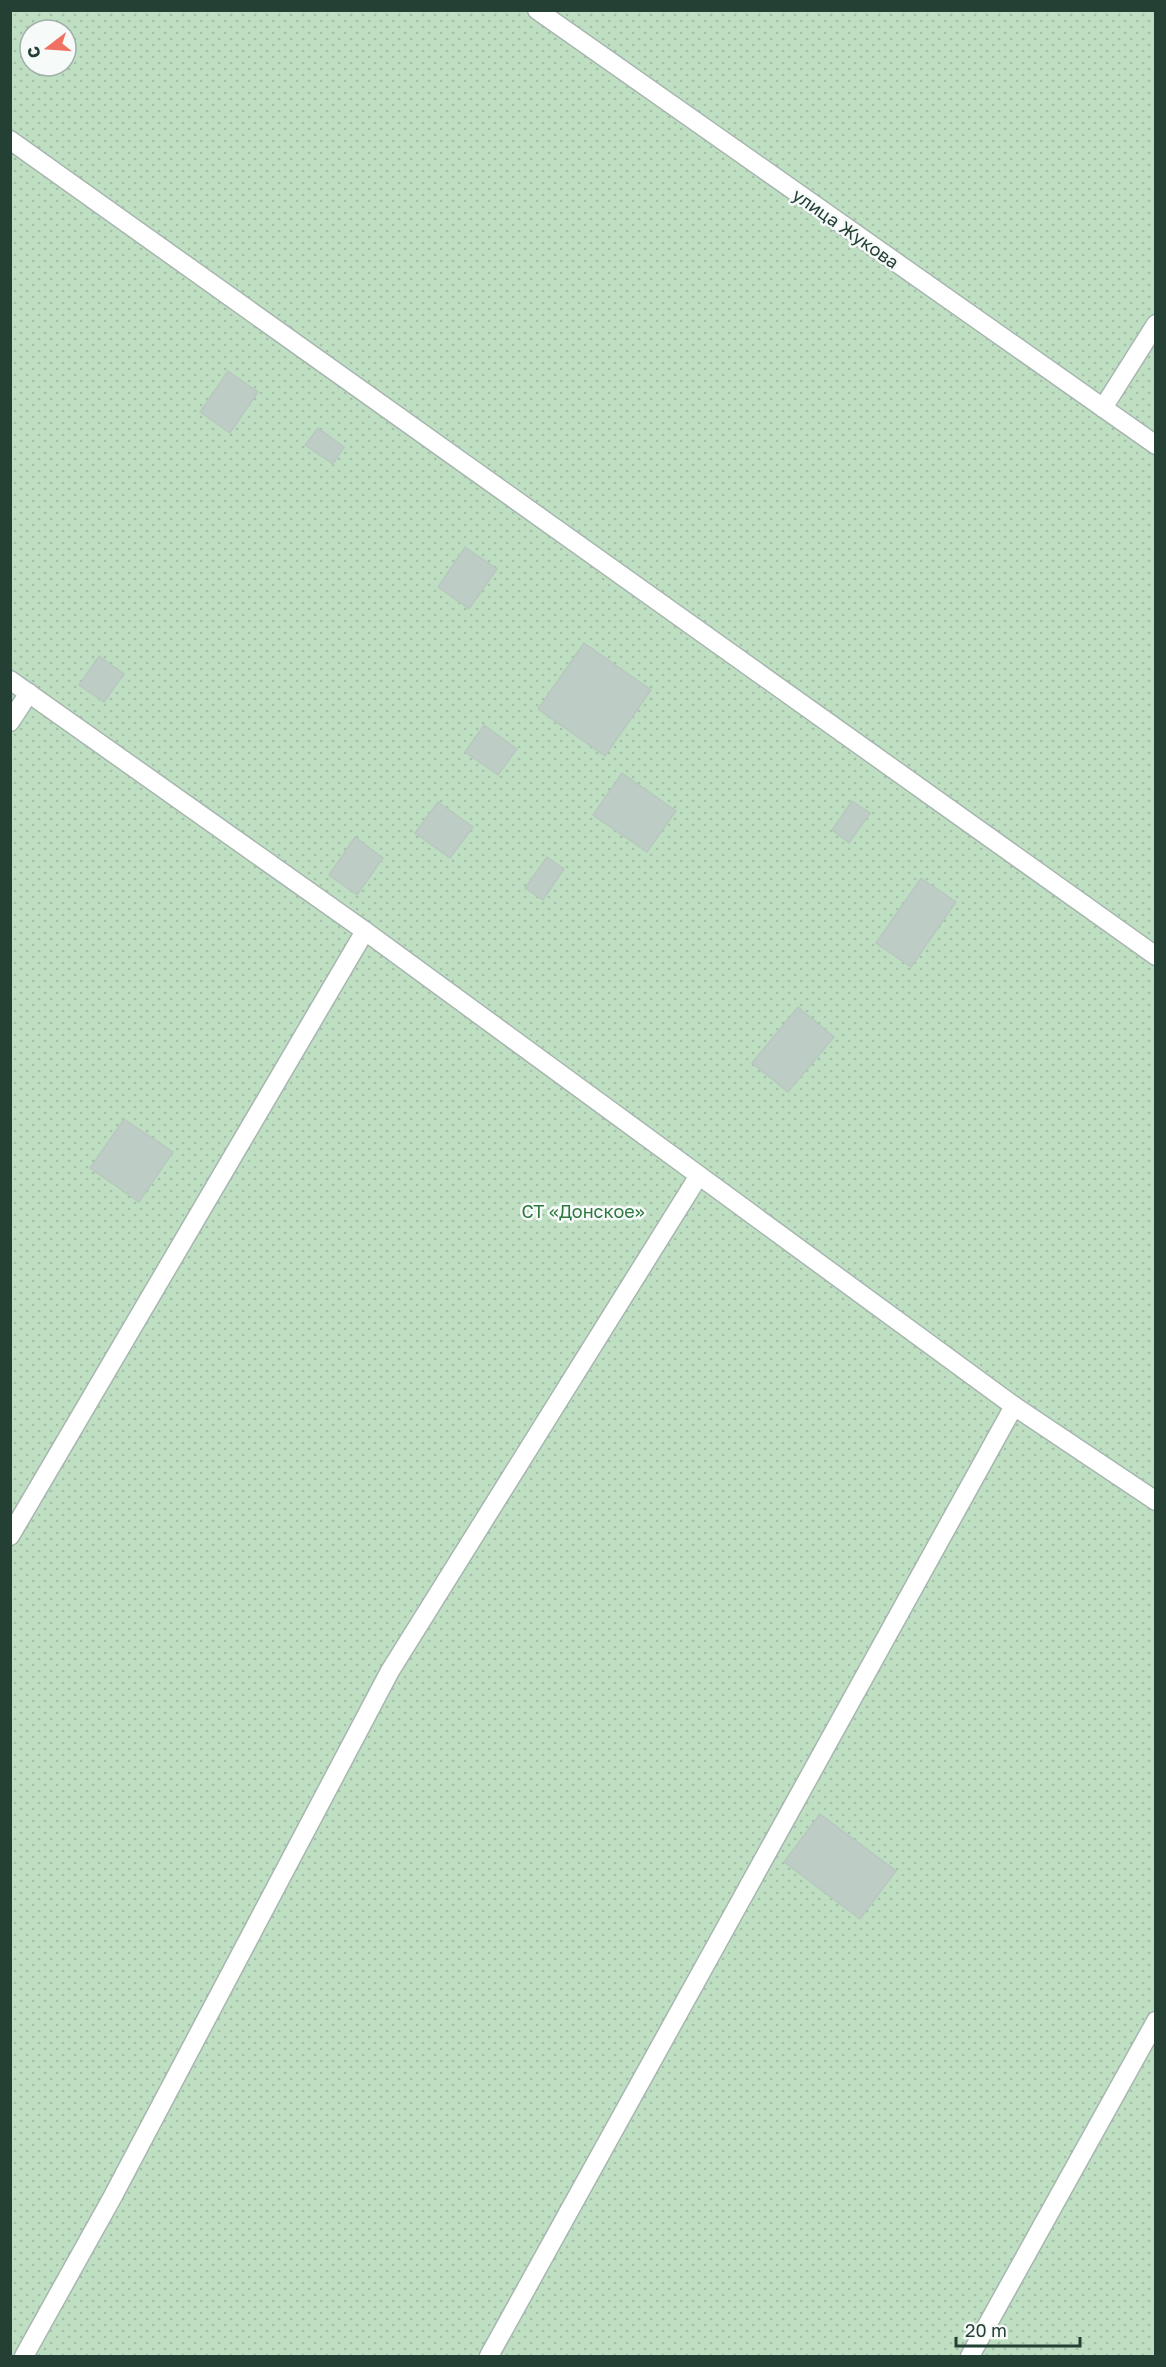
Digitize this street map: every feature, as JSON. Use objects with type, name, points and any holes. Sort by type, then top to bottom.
[{"type":"lane","name":"улица Жукова","points":[[537,10],[1155,445]]},
{"type":"lane","points":[[10,140],[1155,956]]},
{"type":"lane","points":[[1103,408],[1155,324]]},
{"type":"lane","points":[[10,680],[365,931],[698,1177],[1014,1406],[1155,1502]]},
{"type":"lane","points":[[10,722],[28,693]]},
{"type":"lane","points":[[10,1536],[365,931]]},
{"type":"lane","points":[[24,2356],[113,2196],[390,1671],[698,1177]]},
{"type":"lane","points":[[489,2356],[1014,1406]]},
{"type":"lane","points":[[970,2356],[1155,2021]]},
{"type":"green space","name":"СТ «Донское»","points":[[11,11],[1155,11],[1155,2356],[11,2356]]},
{"type":"building","points":[[228,371],[258,392],[230,433],[200,412]]},
{"type":"building","points":[[318,428],[344,447],[333,464],[305,445]]},
{"type":"building","points":[[465,547],[497,569],[469,609],[438,587]]},
{"type":"building","points":[[584,643],[651,690],[605,756],[538,709]]},
{"type":"building","points":[[99,656],[124,674],[104,702],[79,685]]},
{"type":"building","points":[[484,725],[517,749],[498,775],[465,752]]},
{"type":"building","points":[[622,773],[676,811],[647,852],[593,815]]},
{"type":"building","points":[[852,801],[870,813],[849,843],[832,830]]},
{"type":"building","points":[[438,802],[473,827],[450,858],[415,833]]},
{"type":"building","points":[[355,837],[383,858],[357,895],[329,875]]},
{"type":"building","points":[[547,857],[564,869],[543,900],[525,888]]},
{"type":"building","points":[[921,878],[956,902],[911,967],[876,943]]},
{"type":"building","points":[[798,1007],[834,1037],[788,1092],[752,1063]]},
{"type":"building","points":[[124,1119],[173,1152],[139,1202],[90,1168]]},
{"type":"building","points":[[820,1814],[896,1871],[860,1919],[784,1862]]}]
